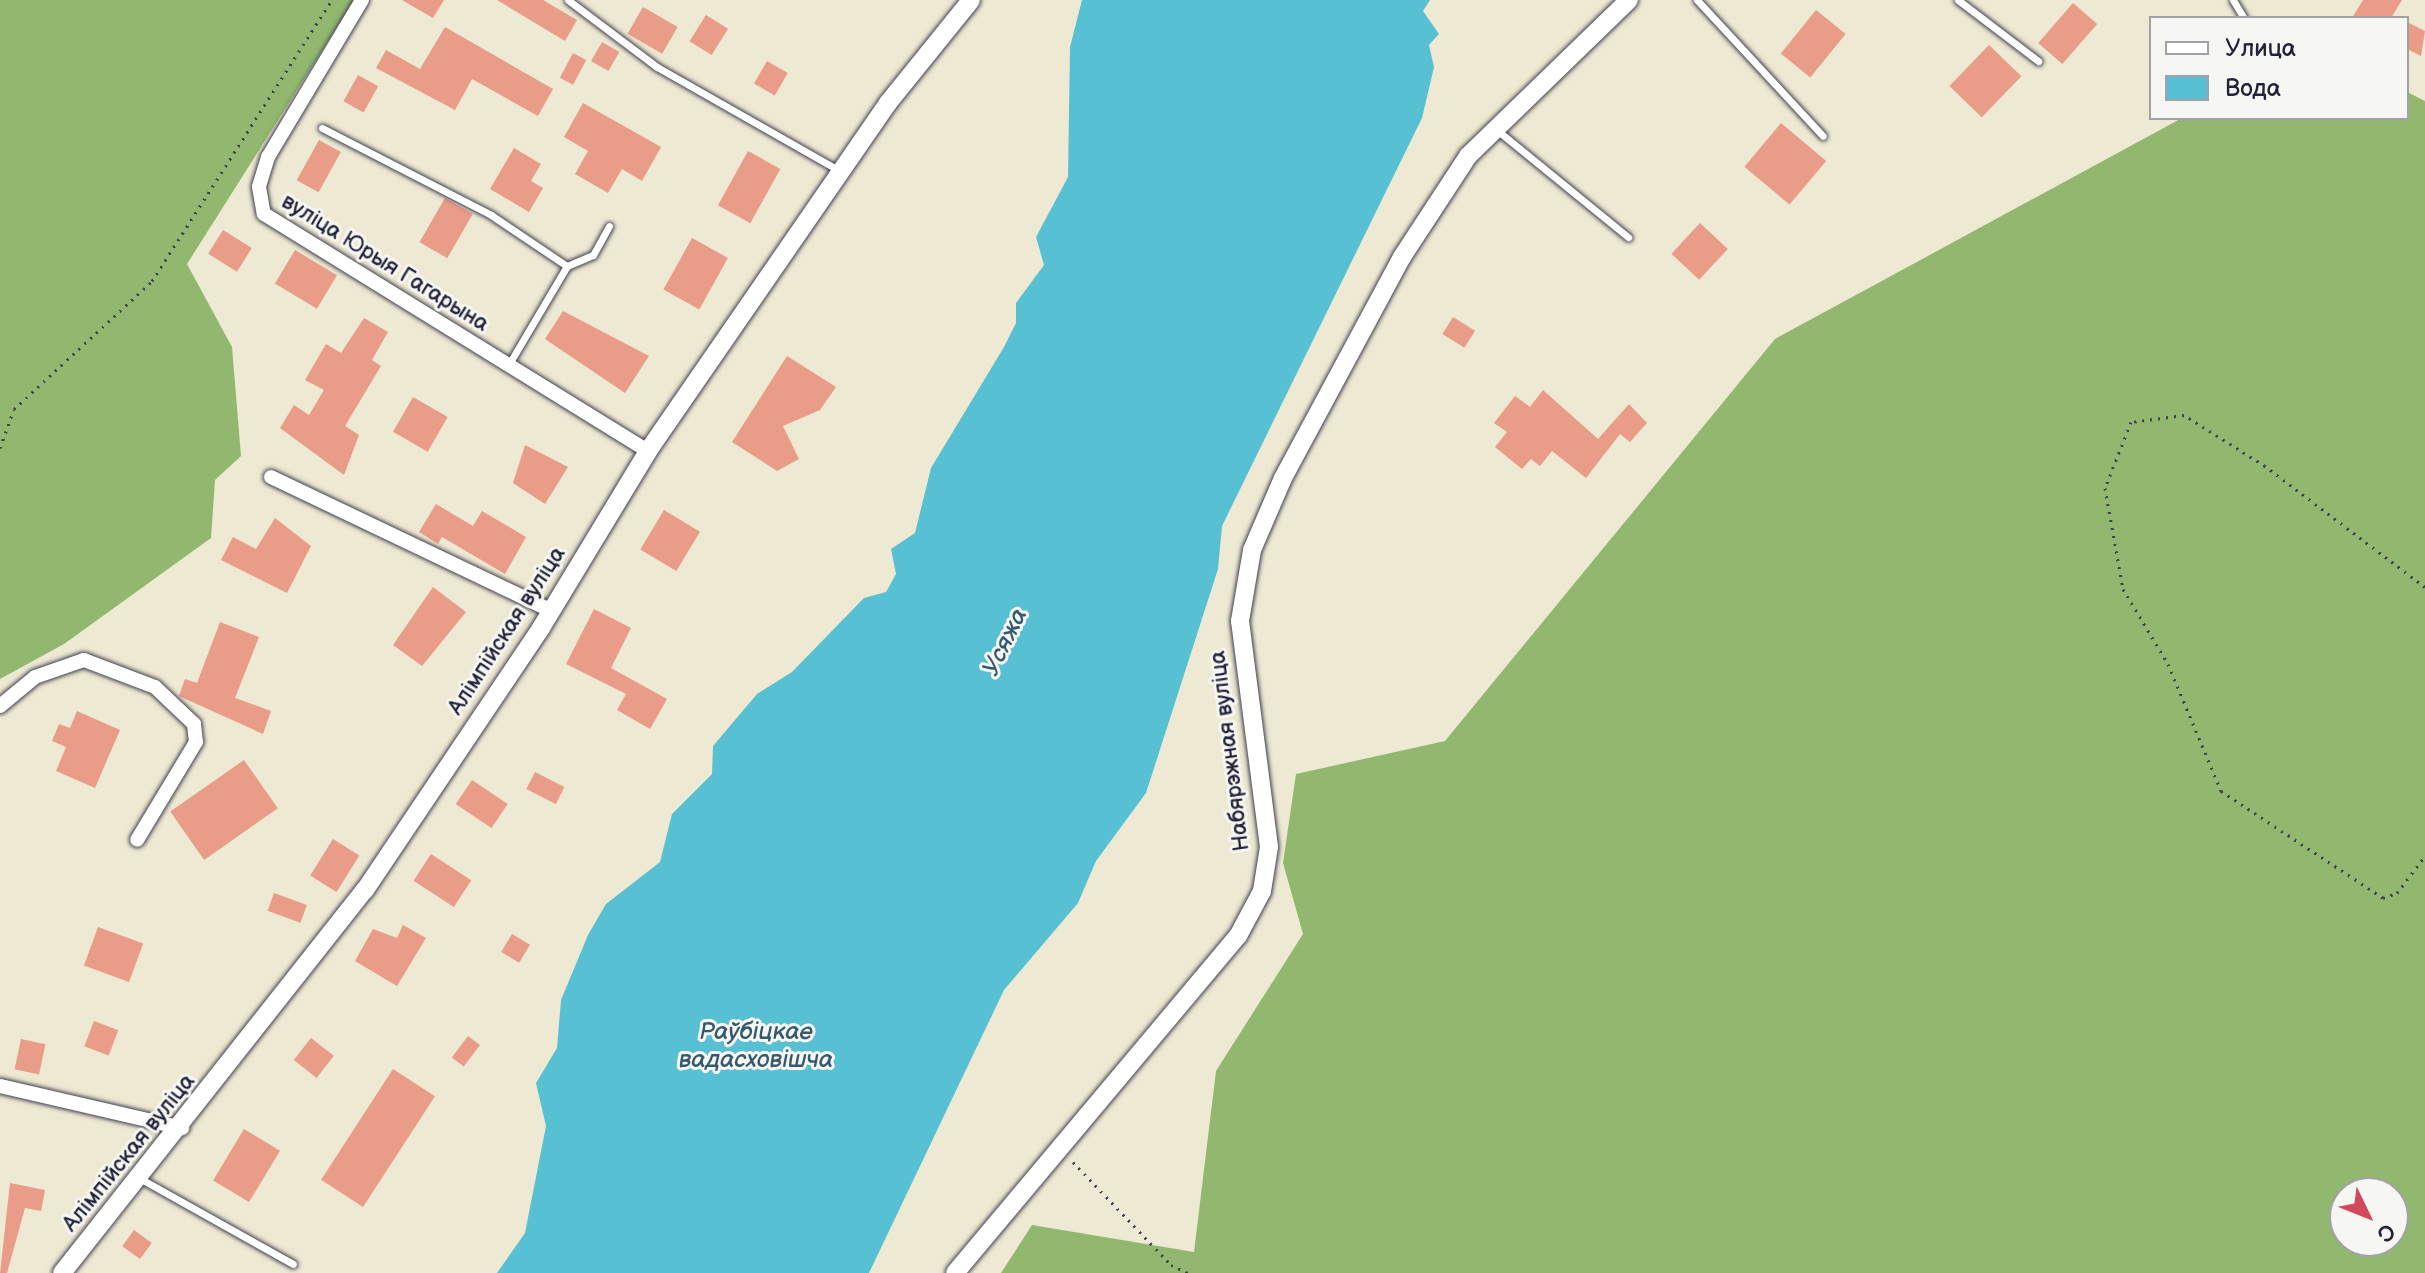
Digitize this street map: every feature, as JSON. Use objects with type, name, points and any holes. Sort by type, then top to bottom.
[{"type":"street","name":"вуліца Юрыя Гагарына","points":[[362,0],[268,157],[259,187],[264,214],[648,451]]},
{"type":"street","name":"Алімпійская вуліца","points":[[62,1273],[182,1128],[365,890],[552,611],[648,451],[842,172],[971,0]]},
{"type":"street","name":"Набярэжная вуліца","points":[[955,1273],[1238,936],[1262,891],[1269,847],[1240,621],[1252,550],[1283,478],[1402,257],[1493,127],[1629,0]]},
{"type":"street","points":[[271,477],[552,611]]},
{"type":"street","points":[[0,706],[35,677],[84,660],[155,687],[194,724],[196,742],[137,840]]},
{"type":"street","points":[[0,1086],[182,1128]]},
{"type":"lane","points":[[568,0],[657,67],[842,172]]},
{"type":"lane","points":[[1697,0],[1823,136]]},
{"type":"lane","points":[[1958,0],[2038,61]]},
{"type":"lane","points":[[1493,127],[1628,237]]},
{"type":"lane","points":[[322,128],[491,215],[567,266]]},
{"type":"lane","points":[[508,366],[567,266],[593,255],[609,226]]},
{"type":"lane","points":[[141,1179],[293,1264]]},
{"type":"path","points":[[0,448],[14,409],[152,281],[332,0]]},
{"type":"path","points":[[2425,587],[2265,466],[2184,415],[2131,422],[2105,488],[2123,589],[2168,664],[2221,791],[2383,898],[2397,893],[2425,856]]},
{"type":"path","points":[[1059,1148],[1171,1265],[1188,1273]]},
{"type":"green space","points":[[0,0],[354,0],[187,264],[232,347],[241,456],[215,480],[211,538],[64,644],[0,679]]},
{"type":"green space","points":[[2409,93],[2425,101],[2425,1273],[1001,1273],[1032,1225],[1194,1252],[1216,1071],[1303,934],[1283,863],[1296,774],[1445,741],[1775,339],[2178,120],[2409,120]]},
{"type":"water","name":"Раўбіцкае вадасховішча","points":[[1082,0],[1430,0],[1423,11],[1439,34],[1429,45],[1434,67],[1422,118],[1222,526],[1218,569],[1146,793],[1096,861],[1078,903],[1004,990],[869,1273],[497,1273],[525,1233],[546,1126],[536,1083],[557,1048],[561,1000],[588,935],[606,904],[660,862],[672,814],[712,774],[713,746],[757,694],[792,672],[864,598],[886,592],[896,574],[891,549],[915,533],[931,468],[1004,347],[1016,323],[1016,303],[1044,265],[1036,237],[1068,177],[1070,47]]},
{"type":"building","points":[[402,0],[444,0],[433,18]]},
{"type":"building","points":[[497,0],[543,0],[577,20],[565,41]]},
{"type":"building","points":[[2363,0],[2402,0],[2392,16],[2353,16]]},
{"type":"building","points":[[2073,3],[2097,24],[2062,64],[2038,43]]},
{"type":"building","points":[[643,7],[678,27],[662,54],[628,34]]},
{"type":"building","points":[[1816,10],[1846,34],[1810,77],[1781,54]]},
{"type":"building","points":[[706,15],[728,29],[712,55],[690,41]]},
{"type":"building","points":[[2409,23],[2425,31],[2421,56],[2409,50]]},
{"type":"building","points":[[445,27],[553,89],[538,116],[472,79],[455,110],[376,68],[386,50],[420,69]]},
{"type":"building","points":[[602,42],[619,52],[608,71],[591,61]]},
{"type":"building","points":[[1989,45],[2021,76],[1982,117],[1949,86]]},
{"type":"building","points":[[573,53],[586,60],[573,85],[560,78]]},
{"type":"building","points":[[767,61],[788,73],[775,96],[754,84]]},
{"type":"building","points":[[358,75],[378,86],[364,112],[343,101]]},
{"type":"building","points":[[583,103],[661,147],[642,181],[622,169],[608,193],[575,174],[588,151],[564,137]]},
{"type":"building","points":[[1781,123],[1826,161],[1790,205],[1744,167]]},
{"type":"building","points":[[319,140],[341,152],[319,192],[297,180]]},
{"type":"building","points":[[514,148],[541,164],[531,181],[543,188],[529,212],[490,189]]},
{"type":"building","points":[[748,151],[780,169],[750,223],[718,205]]},
{"type":"building","points":[[445,198],[473,214],[447,258],[420,242]]},
{"type":"building","points":[[1700,223],[1728,249],[1699,280],[1671,254]]},
{"type":"building","points":[[223,230],[252,248],[237,272],[208,254]]},
{"type":"building","points":[[692,238],[728,258],[699,309],[663,290]]},
{"type":"building","points":[[295,250],[337,275],[317,309],[275,283]]},
{"type":"building","points":[[563,311],[649,356],[625,393],[545,339]]},
{"type":"building","points":[[1453,317],[1475,331],[1464,348],[1442,334]]},
{"type":"building","points":[[364,318],[388,332],[372,360],[381,366],[345,426],[359,435],[344,475],[280,428],[294,405],[309,415],[324,390],[305,380],[326,344],[341,353]]},
{"type":"building","points":[[787,356],[836,387],[820,410],[783,426],[799,459],[777,471],[732,442]]},
{"type":"building","points":[[1543,390],[1598,439],[1629,404],[1647,423],[1630,442],[1620,434],[1586,478],[1552,451],[1540,466],[1531,459],[1522,469],[1495,447],[1507,432],[1494,423],[1515,396],[1530,407]]},
{"type":"building","points":[[413,397],[448,417],[428,452],[393,432]]},
{"type":"building","points":[[525,445],[568,467],[545,504],[513,483]]},
{"type":"building","points":[[436,504],[473,526],[482,511],[526,537],[505,574],[442,537],[438,544],[419,532]]},
{"type":"building","points":[[664,510],[700,532],[676,571],[640,549]]},
{"type":"building","points":[[275,518],[311,546],[287,593],[221,560],[233,537],[256,549]]},
{"type":"building","points":[[433,587],[466,612],[422,666],[393,645]]},
{"type":"building","points":[[594,609],[631,628],[611,668],[667,699],[650,729],[617,710],[626,694],[566,664]]},
{"type":"building","points":[[220,622],[259,637],[235,698],[271,711],[263,734],[179,696],[185,679],[197,683]]},
{"type":"building","points":[[77,711],[120,730],[95,788],[56,771],[66,747],[52,741],[59,724],[70,728]]},
{"type":"building","points":[[244,760],[278,808],[204,860],[170,812]]},
{"type":"building","points":[[535,772],[564,787],[556,804],[526,789]]},
{"type":"building","points":[[472,780],[508,804],[491,828],[456,804]]},
{"type":"building","points":[[333,839],[359,855],[337,892],[310,875]]},
{"type":"building","points":[[431,854],[471,880],[454,907],[414,881]]},
{"type":"building","points":[[274,893],[307,905],[300,923],[268,911]]},
{"type":"building","points":[[403,925],[426,938],[397,986],[355,961],[373,929],[397,938]]},
{"type":"building","points":[[98,927],[143,943],[129,982],[84,966]]},
{"type":"building","points":[[512,934],[530,945],[519,963],[501,952]]},
{"type":"building","points":[[94,1021],[118,1030],[109,1056],[84,1046]]},
{"type":"building","points":[[468,1036],[480,1045],[464,1067],[452,1058]]},
{"type":"building","points":[[311,1038],[334,1056],[317,1078],[294,1060]]},
{"type":"building","points":[[21,1039],[45,1044],[39,1075],[15,1069]]},
{"type":"building","points":[[393,1069],[435,1096],[363,1207],[321,1180]]},
{"type":"building","points":[[244,1129],[280,1151],[249,1202],[213,1180]]},
{"type":"building","points":[[10,1183],[45,1190],[41,1211],[25,1208],[7,1273],[0,1273]]},
{"type":"building","points":[[134,1230],[152,1243],[140,1259],[122,1246]]},
{"type":"water label","name":"Усяжа","points":[[1005,642]]}]
